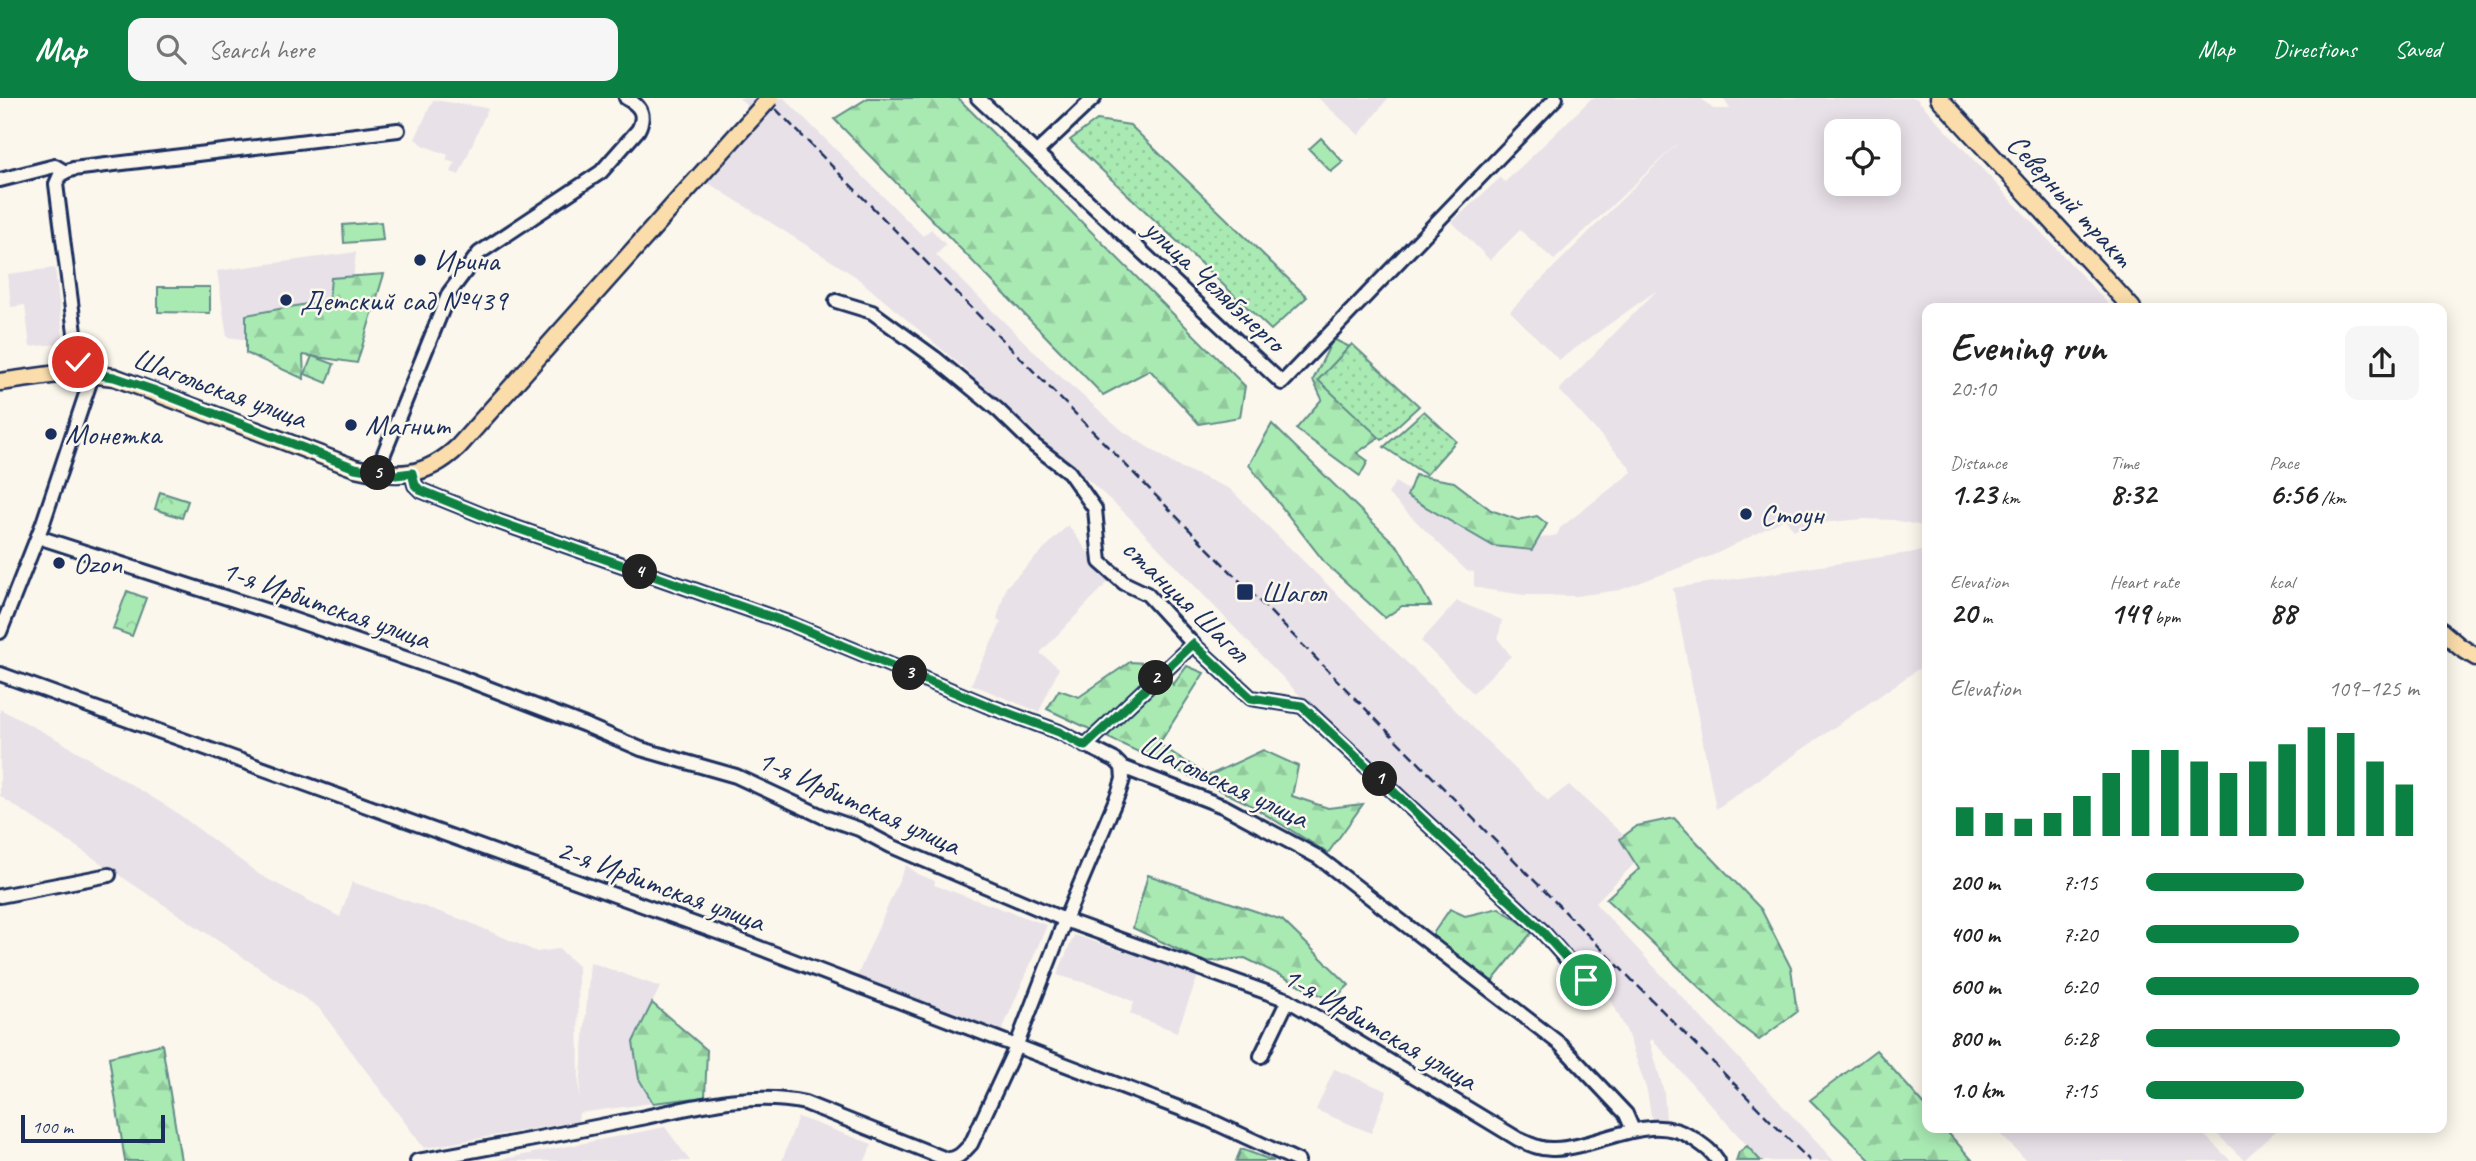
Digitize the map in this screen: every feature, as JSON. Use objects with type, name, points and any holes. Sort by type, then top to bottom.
[{"type":"main road","points":[[412,473],[445,459],[458,447],[770,98]]},
{"type":"main road","name":"Северный тракт","points":[[1939,98],[2127,303]]},
{"type":"main road","name":"Шагольская улица","points":[[0,382],[86,373],[153,390],[355,468],[396,475],[412,473]]},
{"type":"main road","points":[[2447,636],[2476,657]]},
{"type":"street","points":[[376,473],[449,293],[479,253],[601,172],[642,122],[643,114],[639,107],[626,98]]},
{"type":"street","name":"улица Челябэнерго","points":[[978,98],[1282,383],[1556,98]]},
{"type":"street","points":[[1037,152],[1094,98]]},
{"type":"street","points":[[0,632],[38,537],[86,373],[56,184],[60,175],[73,169],[398,131]]},
{"type":"street","points":[[0,180],[55,166],[65,172]]},
{"type":"street","name":"станция Шагол","points":[[836,301],[872,312],[935,358],[998,410],[1035,446],[1069,471],[1095,509],[1100,562],[1124,583],[1147,594],[1193,644],[1251,698],[1302,706],[1541,930],[1586,980]]},
{"type":"street","name":"Шагольская улица","points":[[412,473],[415,485],[420,490],[494,520],[791,624],[986,705],[1059,732],[1115,760],[1122,767],[1225,807],[1318,857],[1560,1044],[1626,1114],[1633,1130]]},
{"type":"street","name":"1-я Ирбитская улица","points":[[38,537],[271,612],[457,676],[641,749],[736,776],[824,817],[859,829],[891,846],[1065,920],[1288,1000],[1518,1139],[1534,1146],[1553,1149],[1633,1130],[1661,1128],[1685,1133],[1712,1152],[1718,1161]]},
{"type":"street","points":[[1085,746],[1193,644]]},
{"type":"street","name":"2-я Ирбитская улица","points":[[0,674],[731,937],[1205,1118],[1298,1161]]},
{"type":"street","points":[[417,1161],[709,1105],[767,1098],[785,1098],[805,1103],[952,1160],[960,1156],[971,1144],[1016,1047],[1123,779],[1122,767]]},
{"type":"street","points":[[0,896],[109,875]]},
{"type":"street","points":[[1261,1056],[1288,1000]]},
{"type":"shaded area","points":[[739,98],[784,98],[923,236],[931,229],[946,245],[936,255],[1053,370],[1123,431],[1175,465],[1230,489],[1548,801],[1569,785],[1644,854],[1595,903],[1834,1161],[1761,1161],[1652,1039],[1650,1042],[1664,1092],[1666,1121],[1652,1121],[1647,1091],[1627,1032],[1611,1000],[1559,944],[1327,724],[1127,515],[958,363],[855,276],[699,177],[756,115]]},
{"type":"shaded area","points":[[1318,98],[1388,98],[1359,135]]},
{"type":"shaded area","points":[[1592,98],[1701,98],[1713,109],[1730,109],[1723,98],[1916,98],[2107,303],[1922,303],[1922,526],[1894,520],[1863,519],[1819,523],[1794,530],[1785,519],[1716,554],[1620,590],[1576,596],[1525,595],[1474,586],[1474,572],[1467,571],[1388,494],[1395,482],[1468,528],[1531,540],[1557,535],[1560,528],[1632,472],[1559,390],[1657,290],[1559,360],[1510,311],[1681,140],[1554,260],[1520,230],[1490,260],[1452,222],[1500,178],[1505,182]]},
{"type":"shaded area","points":[[433,100],[488,108],[459,175],[451,172],[455,163],[446,160],[448,155],[415,139]]},
{"type":"shaded area","name":"Детский сад №439","points":[[356,252],[348,329],[340,352],[227,337],[217,271]]},
{"type":"shaded area","points":[[55,268],[64,343],[30,347],[25,305],[11,307],[8,274]]},
{"type":"shaded area","points":[[1068,525],[1109,581],[1040,653],[1059,668],[1039,712],[971,684],[1001,623],[997,619],[1006,587]]},
{"type":"shaded area","points":[[1922,551],[1922,666],[1716,809],[1673,588]]},
{"type":"shaded area","points":[[1457,601],[1502,620],[1498,639],[1511,656],[1473,693],[1421,641]]},
{"type":"shaded area","points":[[0,709],[60,741],[173,810],[260,875],[340,917],[352,882],[466,921],[537,952],[559,949],[578,966],[579,1100],[590,962],[660,987],[633,1042],[639,1079],[653,1103],[579,1113],[578,1121],[424,1148],[318,1007],[0,796]]},
{"type":"shaded area","points":[[906,865],[935,881],[934,885],[1047,925],[1001,1033],[857,976]]},
{"type":"shaded area","points":[[1074,935],[1198,976],[1177,1032],[1130,1014],[1134,1002],[1100,987],[1057,975]]},
{"type":"shaded area","points":[[1334,1069],[1387,1091],[1371,1133],[1316,1110]]},
{"type":"shaded area","points":[[798,1117],[872,1144],[865,1161],[782,1161]]},
{"type":"shaded area","points":[[665,1127],[690,1161],[490,1161],[508,1158]]},
{"type":"shaded area","points":[[1999,1133],[2202,1133],[2231,1161],[2027,1161]]},
{"type":"shaded area","points":[[2216,1133],[2273,1133],[2244,1160]]},
{"type":"green space","points":[[868,98],[958,98],[1245,386],[1240,417],[1199,424],[1150,370],[1103,395],[834,119]]},
{"type":"green space","points":[[1097,120],[1130,125],[1307,297],[1271,330],[1070,140]]},
{"type":"green space","points":[[1321,138],[1343,162],[1331,172],[1309,149]]},
{"type":"green space","points":[[381,222],[383,240],[344,243],[343,225]]},
{"type":"green space","points":[[384,274],[357,363],[303,355],[304,379],[246,353],[246,315],[329,300],[331,278]]},
{"type":"green space","points":[[158,287],[210,287],[210,313],[158,312]]},
{"type":"green space","points":[[1333,339],[1352,348],[1388,431],[1357,453],[1368,461],[1360,476],[1296,429],[1322,399],[1313,380]]},
{"type":"green space","points":[[1352,344],[1419,406],[1382,440],[1318,380]]},
{"type":"green space","points":[[312,356],[334,364],[327,383],[305,374]]},
{"type":"green space","points":[[1424,411],[1456,441],[1426,475],[1384,447]]},
{"type":"green space","points":[[1272,424],[1399,548],[1431,606],[1402,606],[1385,618],[1326,564],[1249,465]]},
{"type":"green space","points":[[1415,475],[1454,482],[1491,510],[1518,520],[1537,516],[1547,524],[1532,550],[1493,546],[1407,496]]},
{"type":"green space","points":[[160,492],[188,501],[182,518],[155,509]]},
{"type":"green space","points":[[127,591],[146,598],[132,636],[113,629]]},
{"type":"green space","points":[[1130,662],[1161,664],[1173,685],[1187,666],[1204,673],[1159,744],[1208,776],[1263,750],[1298,766],[1292,796],[1328,808],[1363,804],[1328,853],[1245,802],[1047,709],[1059,690],[1079,697]]},
{"type":"green space","points":[[1674,818],[1761,909],[1791,968],[1797,1012],[1759,1040],[1737,1023],[1606,899],[1639,869],[1620,839],[1637,826]]},
{"type":"green space","points":[[1148,875],[1282,920],[1349,985],[1332,1001],[1245,958],[1204,962],[1133,928]]},
{"type":"green space","points":[[1499,908],[1533,931],[1490,984],[1432,935],[1450,909],[1465,916]]},
{"type":"green space","points":[[652,1003],[707,1050],[705,1097],[653,1103],[639,1079],[633,1042]]},
{"type":"green space","points":[[162,1044],[181,1161],[125,1161],[109,1057]]},
{"type":"green space","points":[[1876,1050],[1922,1102],[1922,1133],[1948,1133],[1973,1161],[1871,1161],[1810,1100]]},
{"type":"green space","points":[[1747,1146],[1761,1161],[1736,1161],[1739,1152]]},
{"type":"green space","points":[[1241,1149],[1274,1161],[1236,1161]]},
{"type":"railway","points":[[765,98],[1810,1161]]},
{"type":"place","name":"Ирина","points":[[420,260]]},
{"type":"place","name":"Детский сад №439","points":[[286,300]]},
{"type":"place","name":"Магнит","points":[[351,425]]},
{"type":"place","name":"Монетка","points":[[51,434]]},
{"type":"place","name":"Стоун","points":[[1746,514]]},
{"type":"place","name":"Ozon","points":[[59,563]]},
{"type":"place","name":"Шагол","points":[[1245,592]]},
{"type":"route","points":[[78,362],[79,372],[114,377],[153,390],[355,468],[396,475],[412,473],[415,485],[420,490],[494,520],[791,624],[986,705],[1059,732],[1085,746],[1193,644],[1251,698],[1302,706],[1541,930],[1586,980]]}]
